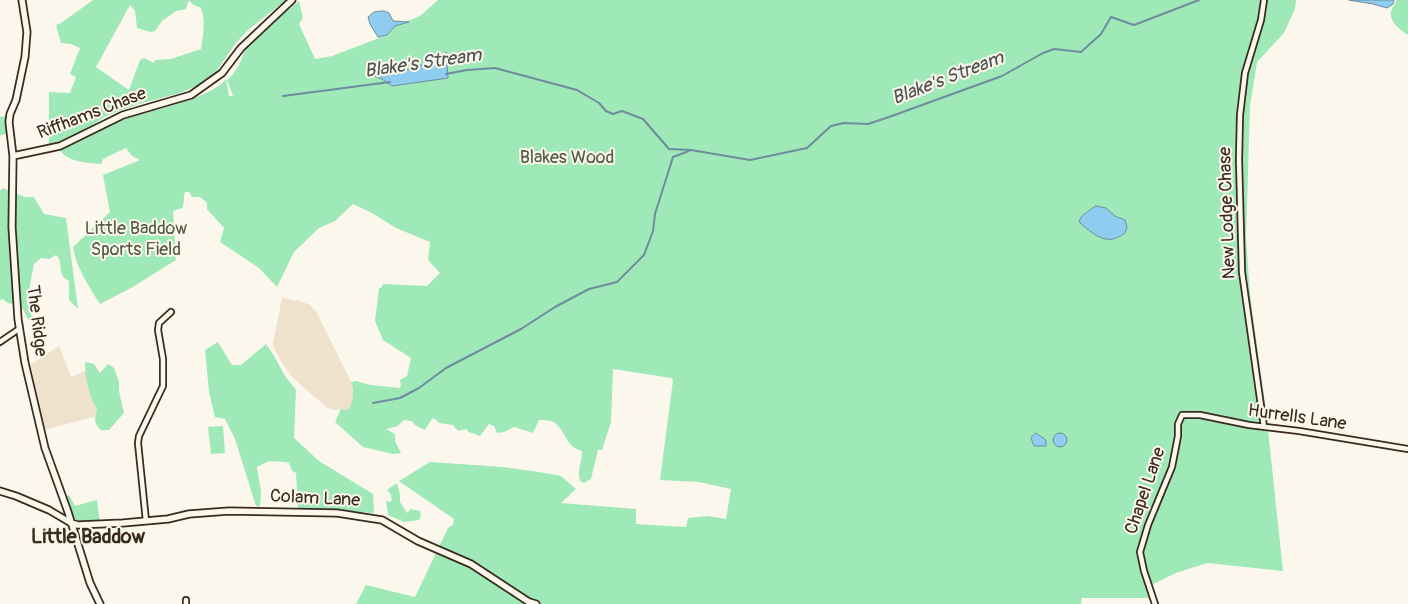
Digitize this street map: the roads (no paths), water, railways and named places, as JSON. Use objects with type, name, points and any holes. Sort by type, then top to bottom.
[{"type":"street","name":"The Ridge","points":[[22,0],[27,32],[16,100],[10,114],[13,156],[12,228],[20,329],[25,362],[45,448],[68,512],[90,583],[100,604]]},
{"type":"street","name":"Riffhams Chase","points":[[13,156],[60,146],[123,115],[191,95],[222,73],[241,48],[292,0]]},
{"type":"street","name":"New Lodge Chase","points":[[1264,0],[1261,20],[1244,80],[1240,115],[1239,160],[1242,272],[1264,427]]},
{"type":"street","points":[[146,521],[138,443],[139,436],[163,386],[163,358],[158,330],[159,323],[171,312]]},
{"type":"street","points":[[0,342],[20,329]]},
{"type":"street","name":"Hurrells Lane","points":[[1182,415],[1200,415],[1249,426],[1299,431],[1408,449]]},
{"type":"street","name":"Chapel Lane","points":[[1154,604],[1141,560],[1141,544],[1172,467],[1178,436],[1178,424],[1182,415]]},
{"type":"street","points":[[0,491],[49,510],[71,523]]},
{"type":"street","name":"Colam Lane","points":[[71,523],[78,525],[100,525],[229,511],[337,514],[382,520],[418,541],[471,564],[529,602],[536,604]]},
{"type":"street","points":[[60,517],[68,512]]},
{"type":"water","points":[[1349,0],[1394,0],[1393,4],[1387,8]]},
{"type":"water","points":[[384,11],[389,13],[393,21],[409,22],[395,26],[387,35],[378,37],[368,17],[374,12]]},
{"type":"water","points":[[446,53],[448,78],[392,86],[382,79],[371,75],[394,72],[400,68],[411,69]]},
{"type":"water","points":[[1096,206],[1106,208],[1115,216],[1125,220],[1127,227],[1125,233],[1112,239],[1102,238],[1081,224],[1079,221],[1082,216]]},
{"type":"water","points":[[1036,433],[1046,440],[1046,446],[1034,446],[1031,438]]},
{"type":"water","points":[[1060,433],[1065,435],[1067,440],[1065,445],[1060,447],[1055,445],[1053,440],[1055,435]]},
{"type":"waterway","name":"Blake's Stream","points":[[446,74],[495,68],[577,90],[599,103],[606,111],[613,114],[622,111],[643,119],[669,149],[691,150],[750,160],[807,148],[831,126],[844,123],[868,124],[889,117],[1002,76],[1043,53],[1054,49],[1081,52],[1101,34],[1111,17],[1134,25],[1199,0]]},
{"type":"waterway","name":"Blake's Stream","points":[[283,96],[390,82]]},
{"type":"waterway","name":"Blake's Stream","points":[[373,403],[400,398],[419,388],[446,368],[521,329],[555,307],[589,289],[617,282],[644,255],[653,231],[655,214],[673,157],[689,151]]},
{"type":"district","name":"Little Baddow","points":[[88,538]]},
{"type":"park label","name":"Blakes Wood","points":[[567,158]]},
{"type":"park label","name":"Little Baddow Sports Field","points":[[136,239]]}]
